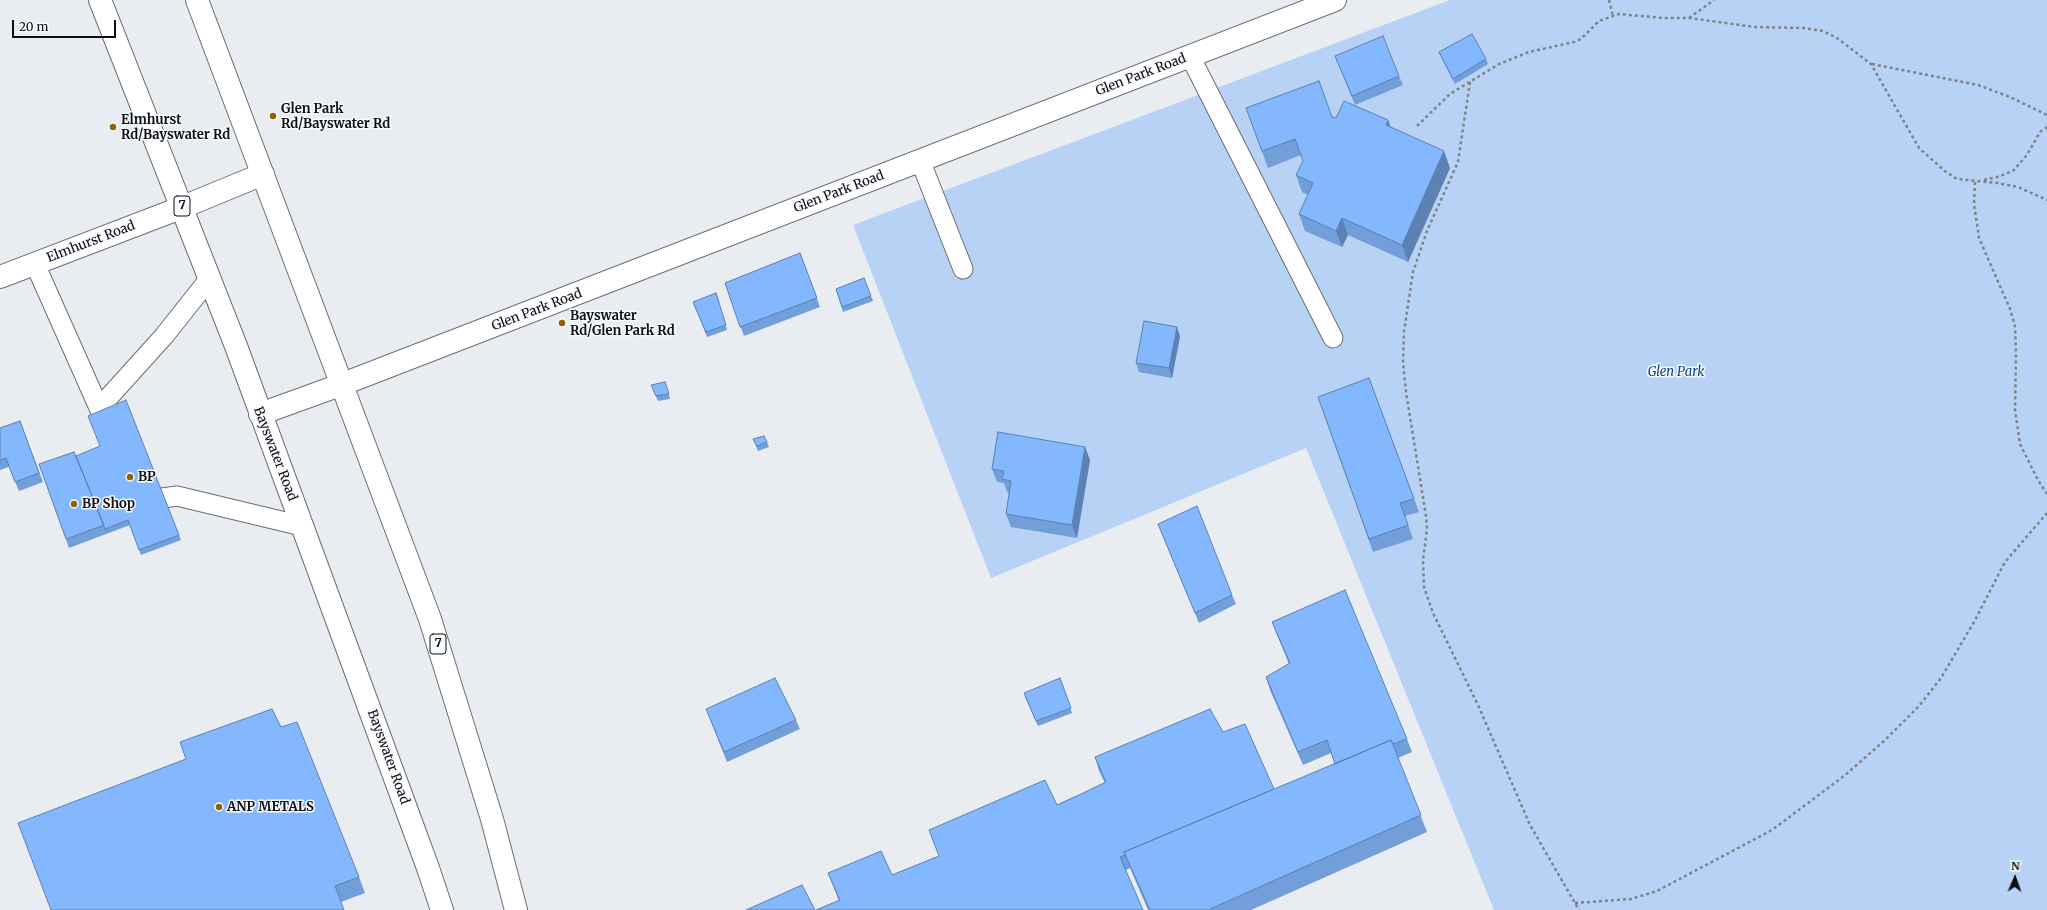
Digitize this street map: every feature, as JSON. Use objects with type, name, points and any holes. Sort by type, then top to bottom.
[{"type":"main road","name":"Bayswater Road","points":[[100,0],[210,278],[428,868],[442,910]]},
{"type":"main road","name":"7","points":[[197,0],[343,384],[430,619],[492,819],[516,910]]},
{"type":"main road","name":"Glen Park Road","points":[[260,414],[343,384],[1334,0]]},
{"type":"main road","name":"Elmhurst Road","points":[[0,277],[183,207],[263,174]]},
{"type":"lane","points":[[1190,56],[1333,338]]},
{"type":"lane","points":[[920,160],[963,268]]},
{"type":"lane","points":[[35,264],[99,408],[116,451]]},
{"type":"lane","points":[[99,408],[164,336],[210,278]]},
{"type":"lane","points":[[131,487],[137,501],[177,496],[302,526]]},
{"type":"path","points":[[1609,0],[1613,16]]},
{"type":"path","points":[[1689,18],[1714,0]]},
{"type":"path","points":[[1417,126],[1450,94],[1514,57],[1574,42],[1581,39],[1599,21],[1613,16],[1630,14],[1663,18],[1689,18],[1755,27],[1803,28],[1823,32],[1846,44],[1871,64],[1920,148],[1946,172],[1957,179],[1997,183],[2018,187],[2047,200]]},
{"type":"path","points":[[1871,64],[1978,85],[2010,97],[2047,115]]},
{"type":"path","points":[[1470,82],[1458,162],[1427,231],[1413,272],[1407,303],[1403,363],[1409,420],[1426,516],[1427,529],[1423,560],[1424,587],[1433,613],[1481,711],[1530,826],[1579,910]]},
{"type":"path","points":[[1980,182],[1997,178],[2013,170],[2027,155],[2040,132],[2047,127]]},
{"type":"path","points":[[1975,182],[1974,204],[1979,238],[2010,309],[2015,326],[2015,410],[2020,444],[2038,480],[2047,494]]},
{"type":"path","points":[[1575,903],[1631,899],[1657,891],[1772,830],[1844,776],[1884,741],[1919,706],[1941,678],[1974,622],[2004,562],[2047,513]]},
{"type":"green space","name":"Glen Park","points":[[1450,0],[2047,0],[2047,910],[1494,910],[1306,448],[991,578],[853,225]]},
{"type":"building","points":[[1472,34],[1486,59],[1453,79],[1439,52]]},
{"type":"building","points":[[1383,36],[1399,76],[1352,96],[1335,56]]},
{"type":"building","points":[[1319,81],[1332,117],[1336,118],[1344,101],[1388,120],[1386,125],[1444,151],[1402,245],[1342,218],[1336,231],[1299,214],[1313,183],[1296,175],[1303,161],[1295,139],[1262,151],[1246,108]]},
{"type":"building","points":[[800,253],[817,298],[740,327],[725,283]]},
{"type":"building","points":[[864,278],[871,296],[842,307],[836,289]]},
{"type":"building","points":[[716,293],[726,325],[706,332],[693,302]]},
{"type":"building","points":[[1144,321],[1177,327],[1169,368],[1136,363]]},
{"type":"building","points":[[1369,378],[1414,499],[1400,503],[1408,525],[1369,539],[1318,397]]},
{"type":"building","points":[[665,382],[669,394],[656,396],[651,385]]},
{"type":"building","points":[[126,400],[179,535],[139,550],[128,520],[105,529],[76,456],[100,446],[88,416]]},
{"type":"building","points":[[20,421],[39,473],[15,482],[6,458],[0,460],[0,428]]},
{"type":"building","points":[[998,432],[1085,447],[1072,525],[1006,514],[1011,481],[1002,479],[1004,471],[992,469]]},
{"type":"building","points":[[764,436],[767,442],[757,446],[753,439]]},
{"type":"building","name":"BP Shop","points":[[74,452],[104,525],[66,539],[39,464]]},
{"type":"building","points":[[1197,506],[1232,595],[1195,613],[1158,524]]},
{"type":"building","points":[[1345,590],[1407,739],[1393,744],[1391,740],[1335,764],[1327,740],[1298,752],[1266,677],[1290,663],[1272,622]]},
{"type":"building","points":[[775,678],[796,720],[724,752],[706,709]]},
{"type":"building","points":[[1060,678],[1071,708],[1036,721],[1024,693]]},
{"type":"building","name":"ANP METALS","points":[[272,709],[281,727],[297,722],[359,877],[335,886],[344,910],[51,910],[18,823],[186,759],[180,742]]},
{"type":"building","points":[[1210,709],[1223,732],[1245,724],[1274,789],[1124,852],[1125,855],[1120,857],[1143,910],[816,910],[840,900],[828,873],[881,851],[892,875],[939,856],[929,830],[1045,780],[1057,805],[1106,782],[1095,757]]},
{"type":"building","points":[[1391,740],[1421,815],[1208,910],[1150,910],[1124,852]]},
{"type":"building","points":[[802,885],[815,910],[746,910]]},
{"type":"place","name":"Glen Park Rd/Bayswater Rd","points":[[273,116]]},
{"type":"place","name":"Elmhurst Rd/Bayswater Rd","points":[[113,127]]},
{"type":"place","name":"Bayswater Rd/Glen Park Rd","points":[[562,323]]},
{"type":"place","name":"BP","points":[[130,477]]},
{"type":"place","name":"BP Shop","points":[[74,504]]},
{"type":"place","name":"ANP METALS","points":[[219,807]]}]
